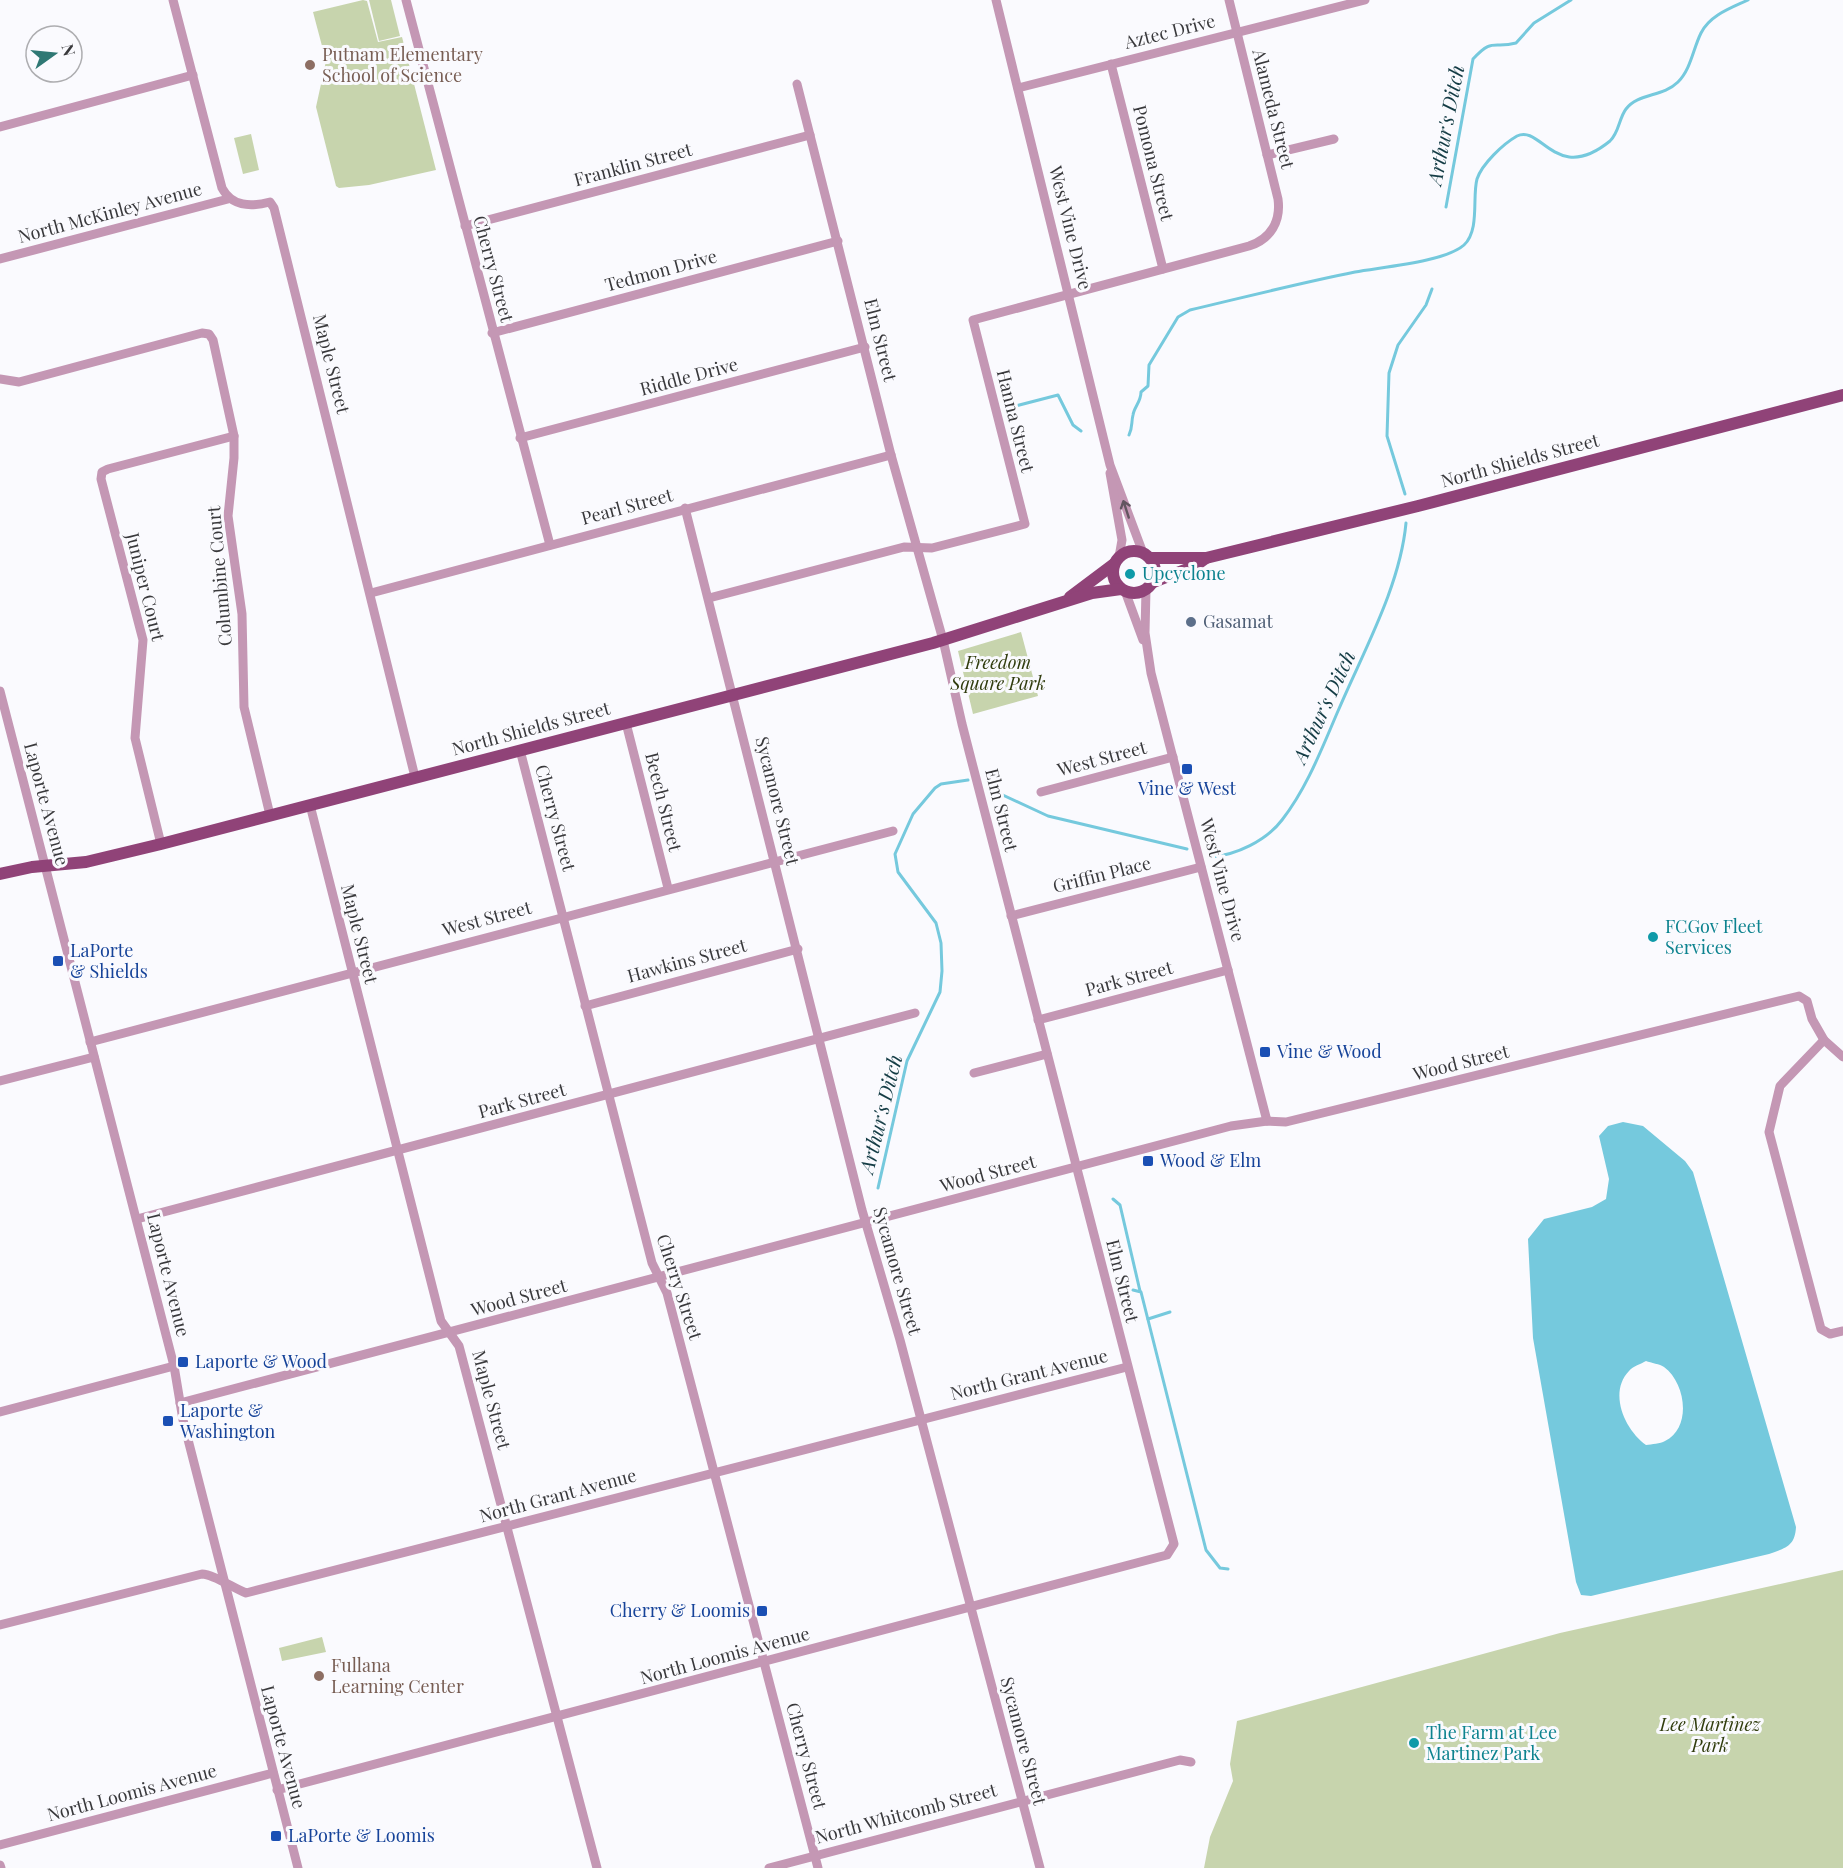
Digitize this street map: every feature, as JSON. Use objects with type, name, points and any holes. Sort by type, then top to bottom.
[{"type":"main road","name":"North Shields Street","points":[[1146,556],[1206,558],[1418,506],[1843,395]]},
{"type":"main road","points":[[1134,550],[1146,556],[1154,568],[1149,586],[1137,592],[1123,590],[1114,577],[1116,560],[1134,550]]},
{"type":"main road","name":"North Shields Street","points":[[1149,586],[1196,566],[1206,558]]},
{"type":"main road","name":"North Shields Street","points":[[1067,600],[1116,560]]},
{"type":"main road","name":"North Shields Street","points":[[0,874],[86,862],[161,844],[943,640],[1101,590],[1123,590]]},
{"type":"street","points":[[173,0],[222,188],[228,199]]},
{"type":"street","points":[[406,1],[418,0]]},
{"type":"street","name":"West Vine Drive","points":[[996,0],[1070,294],[1110,465],[1146,556]]},
{"type":"street","name":"Alameda Street","points":[[1228,0],[1279,207],[1274,227]]},
{"type":"street","name":"Aztec Drive","points":[[1018,88],[1365,0]]},
{"type":"street","name":"Cherry Street","points":[[406,1],[492,333],[550,545]]},
{"type":"street","name":"Pomona Street","points":[[1111,64],[1163,269]]},
{"type":"street","points":[[0,127],[192,75]]},
{"type":"street","name":"Elm Street","points":[[797,84],[891,455],[943,640],[1011,916],[1174,1544]]},
{"type":"street","name":"Franklin Street","points":[[465,226],[810,135]]},
{"type":"street","points":[[1267,155],[1334,139]]},
{"type":"street","name":"North McKinley Avenue","points":[[0,259],[228,199]]},
{"type":"street","name":"Maple Street","points":[[228,199],[239,204],[258,205],[270,202],[274,208],[415,777]]},
{"type":"street","name":"Hanna Street","points":[[709,598],[904,547],[932,548],[1025,524],[973,320],[1255,244],[1265,238],[1274,227]]},
{"type":"street","name":"Tedmon Drive","points":[[492,333],[838,241]]},
{"type":"street","name":"Columbine Court","points":[[0,379],[19,382],[202,333],[209,334],[213,340],[234,436],[228,516],[242,614],[244,706],[270,815]]},
{"type":"street","name":"Riddle Drive","points":[[520,438],[865,347]]},
{"type":"street","name":"Juniper Court","points":[[161,844],[135,738],[143,640],[101,479],[102,472],[234,436]]},
{"type":"street","name":"Pearl Street","points":[[371,592],[891,455]]},
{"type":"street","name":"West Vine Drive","points":[[1110,465],[1112,491],[1122,540],[1116,560]]},
{"type":"street","name":"Sycamore Street","points":[[685,508],[866,1222],[922,1420],[1040,1868]]},
{"type":"street","name":"West Vine Drive","points":[[1146,647],[1149,586]]},
{"type":"street","name":"West Vine Drive","points":[[1123,590],[1146,647],[1267,1121]]},
{"type":"street","name":"Laporte Avenue","points":[[0,691],[137,1219],[174,1366],[180,1402],[224,1584],[298,1868]]},
{"type":"street","name":"Beech Street","points":[[626,723],[668,888]]},
{"type":"street","name":"Cherry Street","points":[[520,750],[652,1263],[668,1293],[818,1868]]},
{"type":"street","name":"West Street","points":[[1041,792],[1173,757]]},
{"type":"street","name":"Maple Street","points":[[310,805],[441,1321],[459,1346],[597,1868]]},
{"type":"street","name":"West Street","points":[[90,1042],[668,888],[893,831]]},
{"type":"street","name":"Griffin Place","points":[[1011,916],[1201,867]]},
{"type":"street","name":"Hawkins Street","points":[[585,1006],[798,949]]},
{"type":"street","name":"Park Street","points":[[1038,1020],[1228,970]]},
{"type":"street","name":"Wood Street","points":[[180,1402],[450,1333],[1231,1126],[1267,1121],[1286,1122],[1799,996],[1807,1001],[1812,1019],[1824,1040]]},
{"type":"street","name":"Park Street","points":[[137,1219],[915,1013]]},
{"type":"street","points":[[1843,1057],[1824,1040],[1780,1086],[1769,1132],[1821,1329],[1830,1334],[1843,1332]]},
{"type":"street","points":[[974,1072],[1047,1054]]},
{"type":"street","points":[[0,1081],[94,1058]]},
{"type":"street","points":[[0,1412],[174,1366]]},
{"type":"street","name":"North Grant Avenue","points":[[0,1625],[202,1574],[210,1574],[224,1584],[246,1593],[1127,1367]]},
{"type":"street","name":"North Loomis Avenue","points":[[277,1790],[557,1718],[1160,1557],[1167,1555],[1174,1544]]},
{"type":"street","name":"North Whitcomb Street","points":[[770,1868],[1180,1760],[1191,1762]]},
{"type":"street","name":"North Loomis Avenue","points":[[0,1845],[273,1773]]},
{"type":"green space","points":[[369,0],[391,0],[400,36],[379,41]]},
{"type":"green space","points":[[367,1],[378,42],[402,37],[436,170],[369,185],[339,188],[336,186],[316,107],[326,61],[313,12]]},
{"type":"green space","points":[[251,134],[259,170],[243,174],[234,138]]},
{"type":"green space","name":"Freedom Square Park","points":[[1021,632],[1038,696],[973,714],[958,651]]},
{"type":"green space","name":"Lee Martinez Park","points":[[1843,1570],[1843,1868],[1204,1868],[1210,1837],[1233,1781],[1230,1764],[1237,1721],[1560,1633]]},
{"type":"green space","points":[[322,1637],[326,1652],[282,1661],[279,1648]]},
{"type":"water","points":[[1623,1122],[1643,1126],[1685,1161],[1693,1172],[1796,1527],[1792,1542],[1769,1554],[1591,1596],[1581,1595],[1576,1582],[1533,1338],[1528,1239],[1544,1219],[1592,1207],[1606,1199],[1609,1179],[1599,1136],[1608,1126]],"holes":[[[1646,1361],[1662,1366],[1671,1374],[1677,1383],[1683,1405],[1682,1416],[1674,1435],[1663,1442],[1646,1445],[1626,1421],[1620,1400],[1623,1380],[1631,1369]]]},
{"type":"waterway","name":"Arthur's Ditch","points":[[1446,207],[1473,59],[1489,46],[1516,43],[1534,23],[1571,0]]},
{"type":"waterway","points":[[1129,435],[1141,392],[1148,386],[1149,365],[1178,317],[1190,310],[1252,295],[1355,272],[1428,260],[1455,251],[1464,245],[1472,231],[1477,179],[1488,161],[1506,144],[1517,136],[1526,135],[1563,156],[1576,157],[1591,153],[1613,138],[1626,109],[1631,104],[1672,87],[1678,82],[1689,65],[1701,33],[1710,21],[1748,0]]},
{"type":"waterway","name":"Arthur's Ditch","points":[[1405,494],[1387,436],[1389,373],[1398,345],[1426,305],[1432,289]]},
{"type":"waterway","points":[[1008,408],[1058,395],[1073,425],[1081,431]]},
{"type":"waterway","name":"Arthur's Ditch","points":[[1211,857],[1250,846],[1268,834],[1282,820],[1299,795],[1379,619],[1396,571],[1406,523]]},
{"type":"waterway","name":"Arthur's Ditch","points":[[878,1188],[907,1061],[940,992],[942,971],[941,943],[936,923],[898,872],[895,854],[913,814],[935,788],[941,784],[968,780]]},
{"type":"waterway","name":"Arthur's Ditch","points":[[992,790],[1048,816],[1187,849]]},
{"type":"waterway","points":[[1113,1199],[1120,1205],[1140,1291]]},
{"type":"waterway","points":[[1133,1290],[1141,1292],[1206,1550],[1220,1568],[1228,1569]]},
{"type":"waterway","points":[[1148,1319],[1170,1312]]},
{"type":"place","name":"Putnam Elementary School of Science","points":[[310,65]]},
{"type":"place","name":"Upcyclone","points":[[1130,574]]},
{"type":"place","name":"Gasamat","points":[[1191,622]]},
{"type":"place","name":"Vine & West","points":[[1187,769]]},
{"type":"place","name":"FCGov Fleet Services","points":[[1653,937]]},
{"type":"place","name":"LaPorte & Shields","points":[[58,961]]},
{"type":"place","name":"Vine & Wood","points":[[1265,1052]]},
{"type":"place","name":"Wood & Elm","points":[[1148,1161]]},
{"type":"place","name":"Laporte & Wood","points":[[183,1362]]},
{"type":"place","name":"Laporte & Washington","points":[[168,1421]]},
{"type":"place","name":"Cherry & Loomis","points":[[762,1611]]},
{"type":"place","name":"Fullana Learning Center","points":[[319,1676]]},
{"type":"place","name":"The Farm at Lee Martinez Park","points":[[1414,1743]]},
{"type":"place","name":"LaPorte & Loomis","points":[[276,1836]]}]
